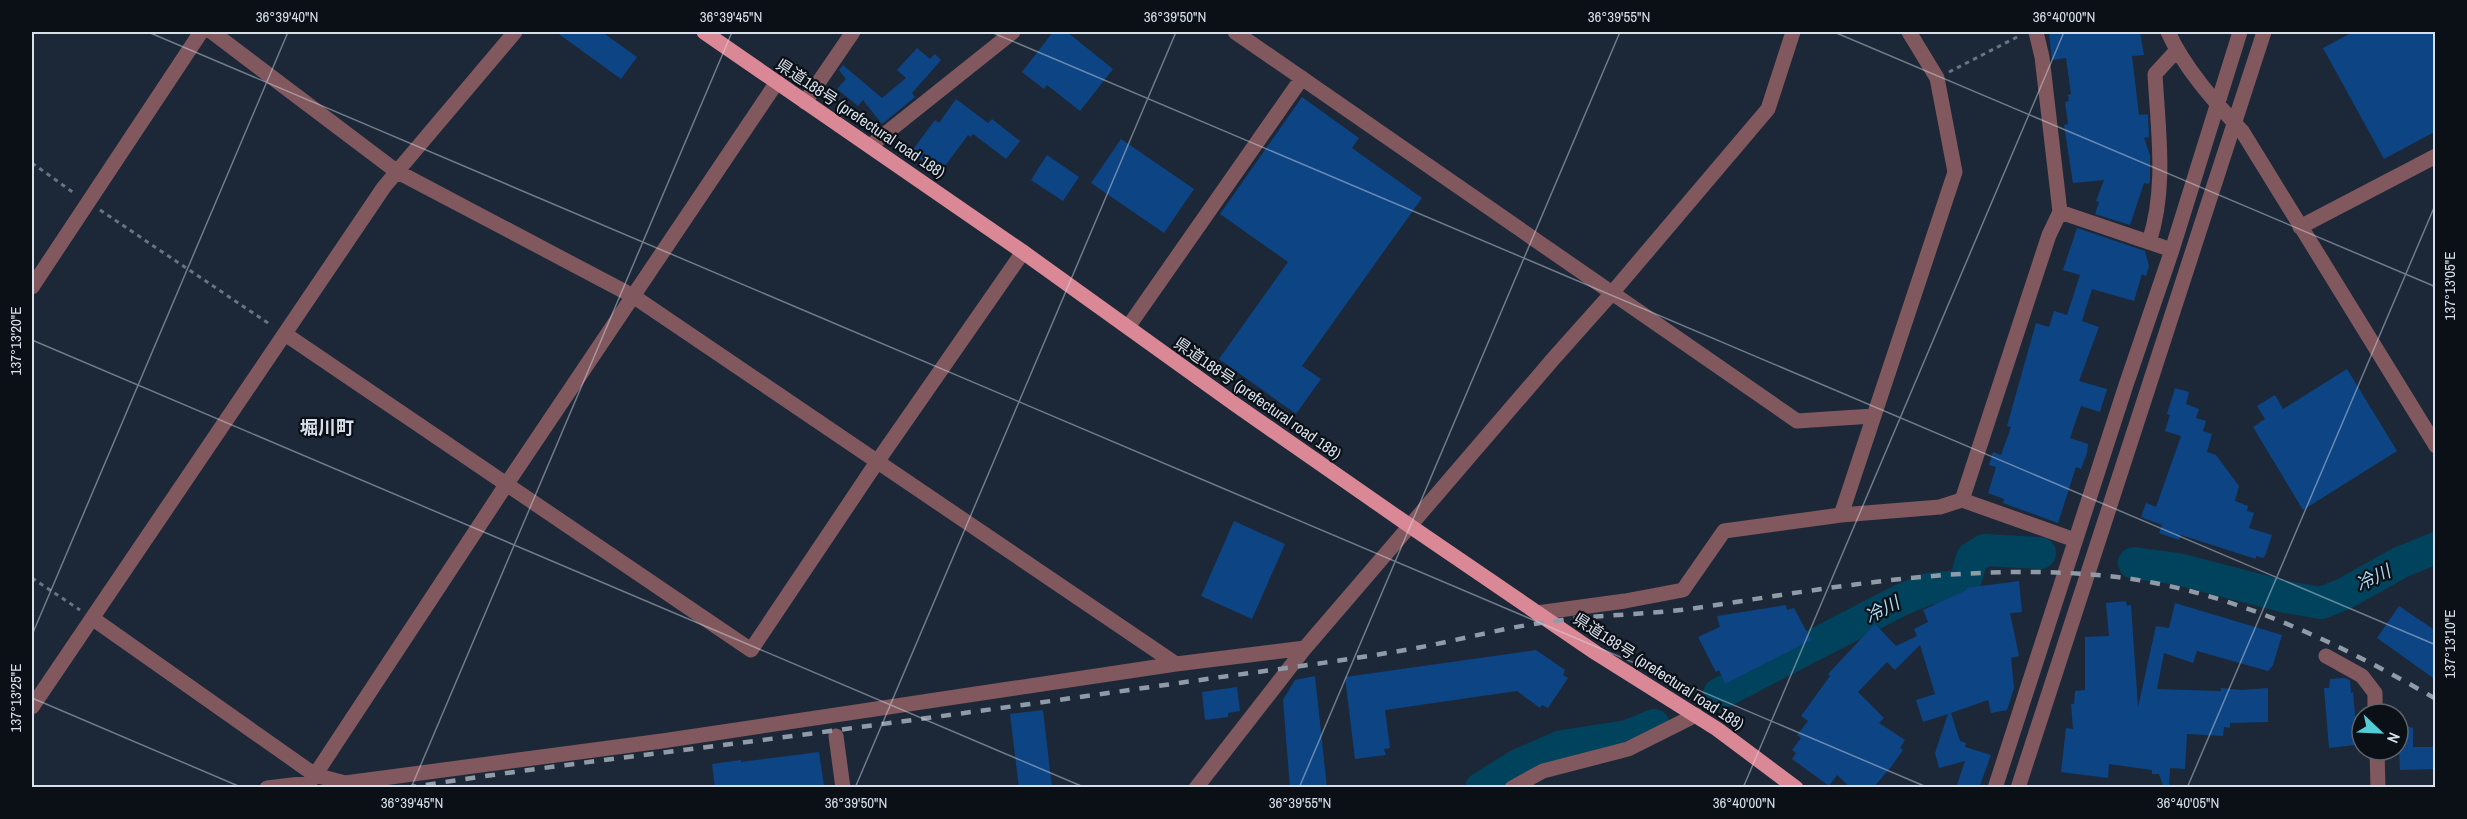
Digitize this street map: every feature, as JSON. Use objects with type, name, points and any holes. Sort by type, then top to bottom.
[{"type":"main road","name":"県道188号 (prefectural road 188)","points":[[704,32],[1023,252],[1410,526],[1596,653],[1696,715],[1796,788]]},
{"type":"street","points":[[32,287],[201,32]]},
{"type":"street","points":[[212,32],[396,171],[633,296],[1176,664]]},
{"type":"street","points":[[32,707],[396,171],[515,32]]},
{"type":"street","points":[[805,102],[853,32]]},
{"type":"street","points":[[870,146],[1013,32]]},
{"type":"street","points":[[1235,32],[1797,421],[1873,416]]},
{"type":"street","points":[[1196,788],[1305,648],[1768,109],[1793,32]]},
{"type":"street","points":[[1841,515],[1955,172],[1937,78],[1909,32]]},
{"type":"street","points":[[1962,500],[2049,235],[2060,212],[2042,57],[2036,32]]},
{"type":"street","points":[[2168,32],[2177,50],[2204,87],[2242,131],[2433,437]]},
{"type":"street","points":[[1995,788],[2172,250],[2240,32]]},
{"type":"street","points":[[2018,788],[2264,32]]},
{"type":"street","points":[[2149,242],[2156,222],[2161,189],[2155,74],[2177,50]]},
{"type":"street","points":[[1128,327],[1302,78]]},
{"type":"street","points":[[267,788],[309,783],[315,775],[506,485],[777,82]]},
{"type":"street","points":[[2300,227],[2436,156]]},
{"type":"street","points":[[2060,212],[2172,250]]},
{"type":"street","points":[[285,334],[751,650],[877,462],[1023,252]]},
{"type":"street","points":[[1538,613],[1683,590],[1724,531],[1841,515],[1940,507],[1962,500],[2075,540]]},
{"type":"street","points":[[92,618],[315,775],[345,783],[662,741],[1176,664],[1305,648]]},
{"type":"street","points":[[2326,656],[2362,676],[2375,693],[2375,702]]},
{"type":"street","points":[[1512,788],[1543,771],[1628,749],[1696,715]]},
{"type":"street","points":[[836,736],[843,788]]},
{"type":"street","points":[[2377,762],[2378,788]]},
{"type":"path","points":[[1937,78],[2028,32]]},
{"type":"path","points":[[32,163],[285,334]]},
{"type":"path","points":[[32,578],[92,618]]},
{"type":"building","points":[[556,32],[602,32],[637,57],[621,79]]},
{"type":"building","points":[[1053,32],[1067,32],[1113,69],[1080,111],[1047,85],[1044,89],[1022,72]]},
{"type":"building","points":[[2140,32],[2144,55],[2132,56],[2139,115],[2148,114],[2149,137],[2144,138],[2150,155],[2150,180],[2149,184],[2144,183],[2130,225],[2095,214],[2099,202],[2096,201],[2104,180],[2073,183],[2064,125],[2068,124],[2065,102],[2069,101],[2068,95],[2071,94],[2066,58],[2052,60],[2049,34]]},
{"type":"building","points":[[2353,32],[2436,32],[2436,131],[2384,159],[2323,48]]},
{"type":"building","points":[[917,48],[930,59],[935,54],[941,60],[912,93],[915,97],[882,124],[863,100],[858,106],[837,89],[846,79],[839,70],[843,65],[882,98],[906,78],[897,70]]},
{"type":"building","points":[[1302,97],[1359,138],[1352,148],[1422,198],[1302,366],[1321,379],[1296,414],[1219,359],[1288,262],[1220,214]]},
{"type":"building","points":[[956,99],[988,123],[992,119],[1020,141],[1006,159],[973,134],[971,137],[968,135],[939,174],[911,152],[935,120],[939,123]]},
{"type":"building","points":[[1121,139],[1194,189],[1164,233],[1091,183]]},
{"type":"building","points":[[1047,155],[1079,177],[1063,201],[1031,180]]},
{"type":"building","points":[[2077,228],[2145,251],[2149,266],[2146,276],[2142,274],[2134,301],[2092,289],[2082,321],[2099,327],[2079,381],[2107,389],[2100,412],[2081,406],[2070,438],[2088,444],[2087,453],[2081,469],[2076,467],[2058,523],[2003,503],[2004,499],[1988,493],[1996,467],[1989,465],[1993,452],[2001,455],[2011,427],[2007,426],[2036,323],[2049,327],[2054,311],[2067,315],[2080,275],[2063,270]]},
{"type":"building","points":[[2347,369],[2397,451],[2303,510],[2253,427],[2265,419],[2257,406],[2275,395],[2283,409]]},
{"type":"building","points":[[2175,388],[2189,392],[2186,404],[2199,409],[2196,418],[2206,421],[2203,431],[2212,434],[2207,452],[2216,455],[2239,486],[2235,501],[2248,506],[2247,511],[2254,513],[2249,528],[2272,535],[2263,558],[2256,556],[2256,559],[2181,535],[2179,540],[2159,533],[2162,525],[2141,517],[2146,503],[2156,507],[2181,436],[2165,431],[2170,415],[2167,414]]},
{"type":"building","points":[[1234,521],[1285,544],[1252,619],[1201,596]]},
{"type":"building","points":[[2019,581],[2022,612],[2010,613],[2019,656],[2011,658],[2014,688],[2007,710],[1991,713],[1988,700],[1951,713],[1960,741],[1966,743],[1965,747],[1991,755],[1979,788],[1956,788],[1965,761],[1939,768],[1935,753],[1948,714],[1923,722],[1916,700],[1935,694],[1920,645],[1895,670],[1887,662],[1858,692],[1884,718],[1879,723],[1905,740],[1900,748],[1903,750],[1873,788],[1851,788],[1837,775],[1829,786],[1792,759],[1796,753],[1792,750],[1801,738],[1797,735],[1808,721],[1801,716],[1830,676],[1828,674],[1875,624],[1896,646],[1917,636],[1914,629],[1928,622],[1923,610],[1967,590],[1966,588]]},
{"type":"building","points":[[2126,601],[2127,606],[2131,605],[2138,707],[2156,626],[2169,628],[2175,603],[2282,635],[2273,665],[2268,671],[2197,651],[2193,663],[2164,653],[2157,689],[2221,691],[2221,688],[2242,690],[2268,688],[2268,722],[2230,723],[2230,728],[2224,727],[2223,736],[2187,734],[2185,769],[2170,768],[2169,788],[2164,788],[2159,774],[2152,774],[2152,770],[2109,764],[2108,778],[2061,772],[2066,728],[2073,729],[2071,704],[2074,704],[2075,691],[2085,690],[2085,637],[2109,636],[2106,603]]},
{"type":"building","points":[[1786,605],[1787,610],[1794,608],[1811,640],[1725,684],[1719,670],[1716,672],[1698,637],[1720,627],[1717,616]]},
{"type":"building","points":[[2399,606],[2436,631],[2436,680],[2377,638]]},
{"type":"building","points":[[1536,650],[1565,670],[1563,675],[1568,678],[1548,708],[1542,705],[1540,708],[1517,691],[1385,710],[1390,748],[1384,749],[1386,755],[1355,759],[1345,677]]},
{"type":"building","points":[[1315,676],[1327,788],[1290,788],[1283,700],[1295,680]]},
{"type":"building","points":[[2330,679],[2350,680],[2354,702],[2350,702],[2350,746],[2329,748],[2324,688],[2329,688]]},
{"type":"building","points":[[1237,687],[1240,711],[1228,713],[1228,717],[1205,720],[1202,692]]},
{"type":"building","points":[[1043,710],[1052,788],[1019,788],[1010,714]]},
{"type":"building","points":[[2410,727],[2413,728],[2413,747],[2436,747],[2436,769],[2400,770],[2400,762],[2410,762]]},
{"type":"building","points":[[819,752],[824,786],[715,788],[712,764]]},
{"type":"waterway","name":"冷川","points":[[2134,563],[2178,569],[2286,597],[2321,603],[2344,594],[2401,562],[2436,548]]},
{"type":"waterway","name":"冷川","points":[[1719,694],[1901,600],[1928,589],[1959,586],[1966,579],[1972,558],[1985,550],[2040,553]]},
{"type":"waterway","name":"冷川","points":[[1481,788],[1518,765],[1562,746],[1627,736],[1654,725]]},
{"type":"railway","points":[[406,788],[1320,663],[1405,650],[1548,622],[1684,610],[1858,584],[1961,574],[2013,572],[2117,577],[2201,594],[2242,607],[2322,639],[2436,699]]},
{"type":"district","name":"堀川町","points":[[327,428]]}]
